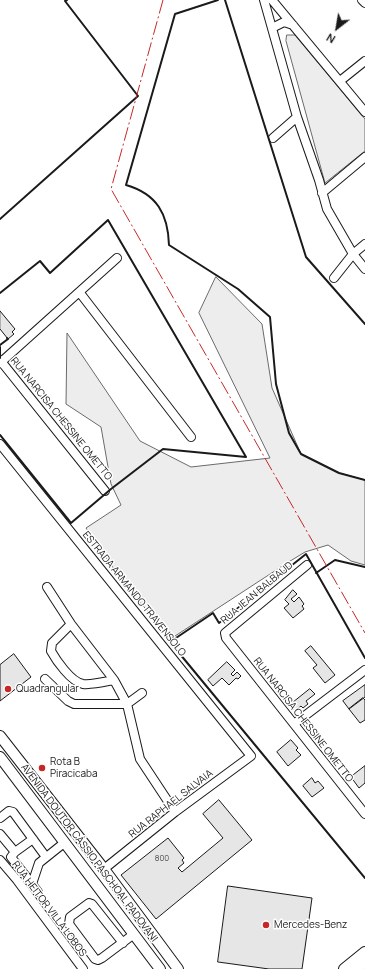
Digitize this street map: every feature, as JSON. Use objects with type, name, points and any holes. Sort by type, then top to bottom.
[{"type":"main road","name":"AVENIDA DOUTOR CÁSSIO PASCHOAL PADOVANI","points":[[0,736],[104,869],[178,969]]},
{"type":"main road","points":[[0,742],[10,753],[16,756]]},
{"type":"main road","name":"AVENIDA DOUTOR CÁSSIO PASCHOAL PADOVANI","points":[[0,757],[159,967]]},
{"type":"main road","points":[[159,967],[157,954],[162,953],[170,958]]},
{"type":"main road","points":[[344,969],[363,958]]},
{"type":"main road","points":[[357,969],[363,958]]},
{"type":"street","points":[[264,0],[297,117],[319,180],[327,209],[353,254],[365,269]]},
{"type":"street","points":[[272,0],[365,112]]},
{"type":"street","points":[[362,0],[365,3]]},
{"type":"street","points":[[272,28],[284,22],[294,25]]},
{"type":"street","points":[[340,82],[365,61]]},
{"type":"street","points":[[273,138],[297,117]]},
{"type":"street","points":[[322,193],[365,157]]},
{"type":"street","points":[[334,278],[353,254],[365,244]]},
{"type":"street","points":[[0,361],[118,258]]},
{"type":"street","points":[[80,292],[191,437]]},
{"type":"street","name":"RUA NARCISA CHESSINE OMETTO","points":[[0,361],[106,491]]},
{"type":"street","name":"ESTRADA ARMANDO TRAVENSOLO","points":[[0,444],[251,756]]},
{"type":"street","name":"RUA JEAN BALBAUD","points":[[226,638],[225,633],[307,565]]},
{"type":"street","points":[[47,587],[71,624],[114,680],[127,704],[140,760],[175,812]]},
{"type":"street","points":[[71,624],[52,643],[51,646],[51,651],[60,665],[78,683],[82,684],[114,680]]},
{"type":"street","name":"RUA NARCISA CHESSINE OMETTO","points":[[226,638],[365,814]]},
{"type":"street","points":[[294,724],[365,670]]},
{"type":"street","points":[[45,679],[68,701],[74,704],[127,704],[142,692]]},
{"type":"street","name":"RUA RAPHAEL SALVAIA","points":[[104,869],[175,812],[251,756]]},
{"type":"street","points":[[0,818],[9,811],[13,812],[46,857]]},
{"type":"street","points":[[0,834],[15,852]]},
{"type":"street","points":[[33,839],[15,852],[12,857],[38,892]]},
{"type":"street","points":[[32,884],[38,865],[64,843]]},
{"type":"street","name":"RUA HEITOR VILLA LOBOS","points":[[0,860],[17,880],[82,969]]},
{"type":"street","points":[[123,943],[92,904],[89,903],[70,917],[69,924],[95,959],[102,958],[123,943],[134,934]]},
{"type":"shaded area","points":[[287,35],[295,35],[365,119],[365,151],[325,183],[286,41]]},
{"type":"shaded area","points":[[216,277],[262,324],[272,388],[301,454],[339,473],[365,480],[365,565],[351,561],[328,545],[305,552],[172,638],[127,588],[86,528],[121,505],[111,484],[101,427],[66,404],[67,333],[140,441],[191,467],[270,458],[199,313]]},
{"type":"building","points":[[0,311],[15,329],[12,332],[14,334],[8,339],[0,329]]},
{"type":"building","points":[[293,590],[297,594],[291,599],[294,602],[299,597],[304,604],[302,606],[304,609],[293,618],[284,608],[289,604],[285,600]]},
{"type":"building","points":[[311,646],[335,675],[325,683],[313,668],[317,665],[305,651]]},
{"type":"building","name":"Quadrangular","points":[[14,654],[31,677],[0,701],[0,665]]},
{"type":"building","points":[[227,662],[235,670],[231,674],[233,676],[237,672],[241,676],[238,679],[236,678],[229,685],[222,678],[213,686],[208,680]]},
{"type":"building","points":[[365,685],[365,697],[349,709],[343,701]]},
{"type":"building","points":[[310,689],[315,694],[306,701],[308,704],[303,708],[301,706],[295,711],[290,705]]},
{"type":"building","points":[[363,698],[365,700],[365,720],[360,723],[349,709]]},
{"type":"building","points":[[291,740],[298,748],[296,750],[301,755],[288,766],[277,752]]},
{"type":"building","points":[[365,766],[365,783],[359,788],[351,777]]},
{"type":"building","points":[[312,778],[315,783],[318,781],[324,788],[312,797],[303,786]]},
{"type":"building","points":[[219,800],[252,840],[156,919],[121,875],[168,838],[184,858],[182,860],[184,863],[178,868],[182,872],[223,838],[203,814]]},
{"type":"building","points":[[228,886],[312,898],[302,969],[269,969],[218,962]]},
{"type":"wall","points":[[0,219],[138,96],[65,1],[67,0]]},
{"type":"wall","points":[[218,0],[175,14],[126,185],[146,194],[159,207],[166,224],[169,245],[238,289],[270,317],[276,384],[289,433],[301,454],[339,473],[365,480]]},
{"type":"wall","points":[[225,0],[306,257],[365,324]]},
{"type":"wall","points":[[0,293],[40,261],[50,273],[108,220],[246,457]]},
{"type":"wall","points":[[0,345],[8,339],[7,338]]},
{"type":"wall","points":[[0,347],[0,358]]},
{"type":"wall","points":[[0,435],[71,523],[111,489],[163,449],[246,457]]},
{"type":"wall","points":[[365,658],[306,554],[219,623],[213,613],[170,642],[365,878]]},
{"type":"wall","points":[[316,573],[335,560],[365,567]]},
{"type":"power","points":[[163,0],[111,189],[365,633]]},
{"type":"place","name":"Quadrangular","points":[[8,689]]},
{"type":"place","name":"Rota B Piracicaba","points":[[42,768]]},
{"type":"place","name":"Mercedes-Benz","points":[[266,925]]}]
